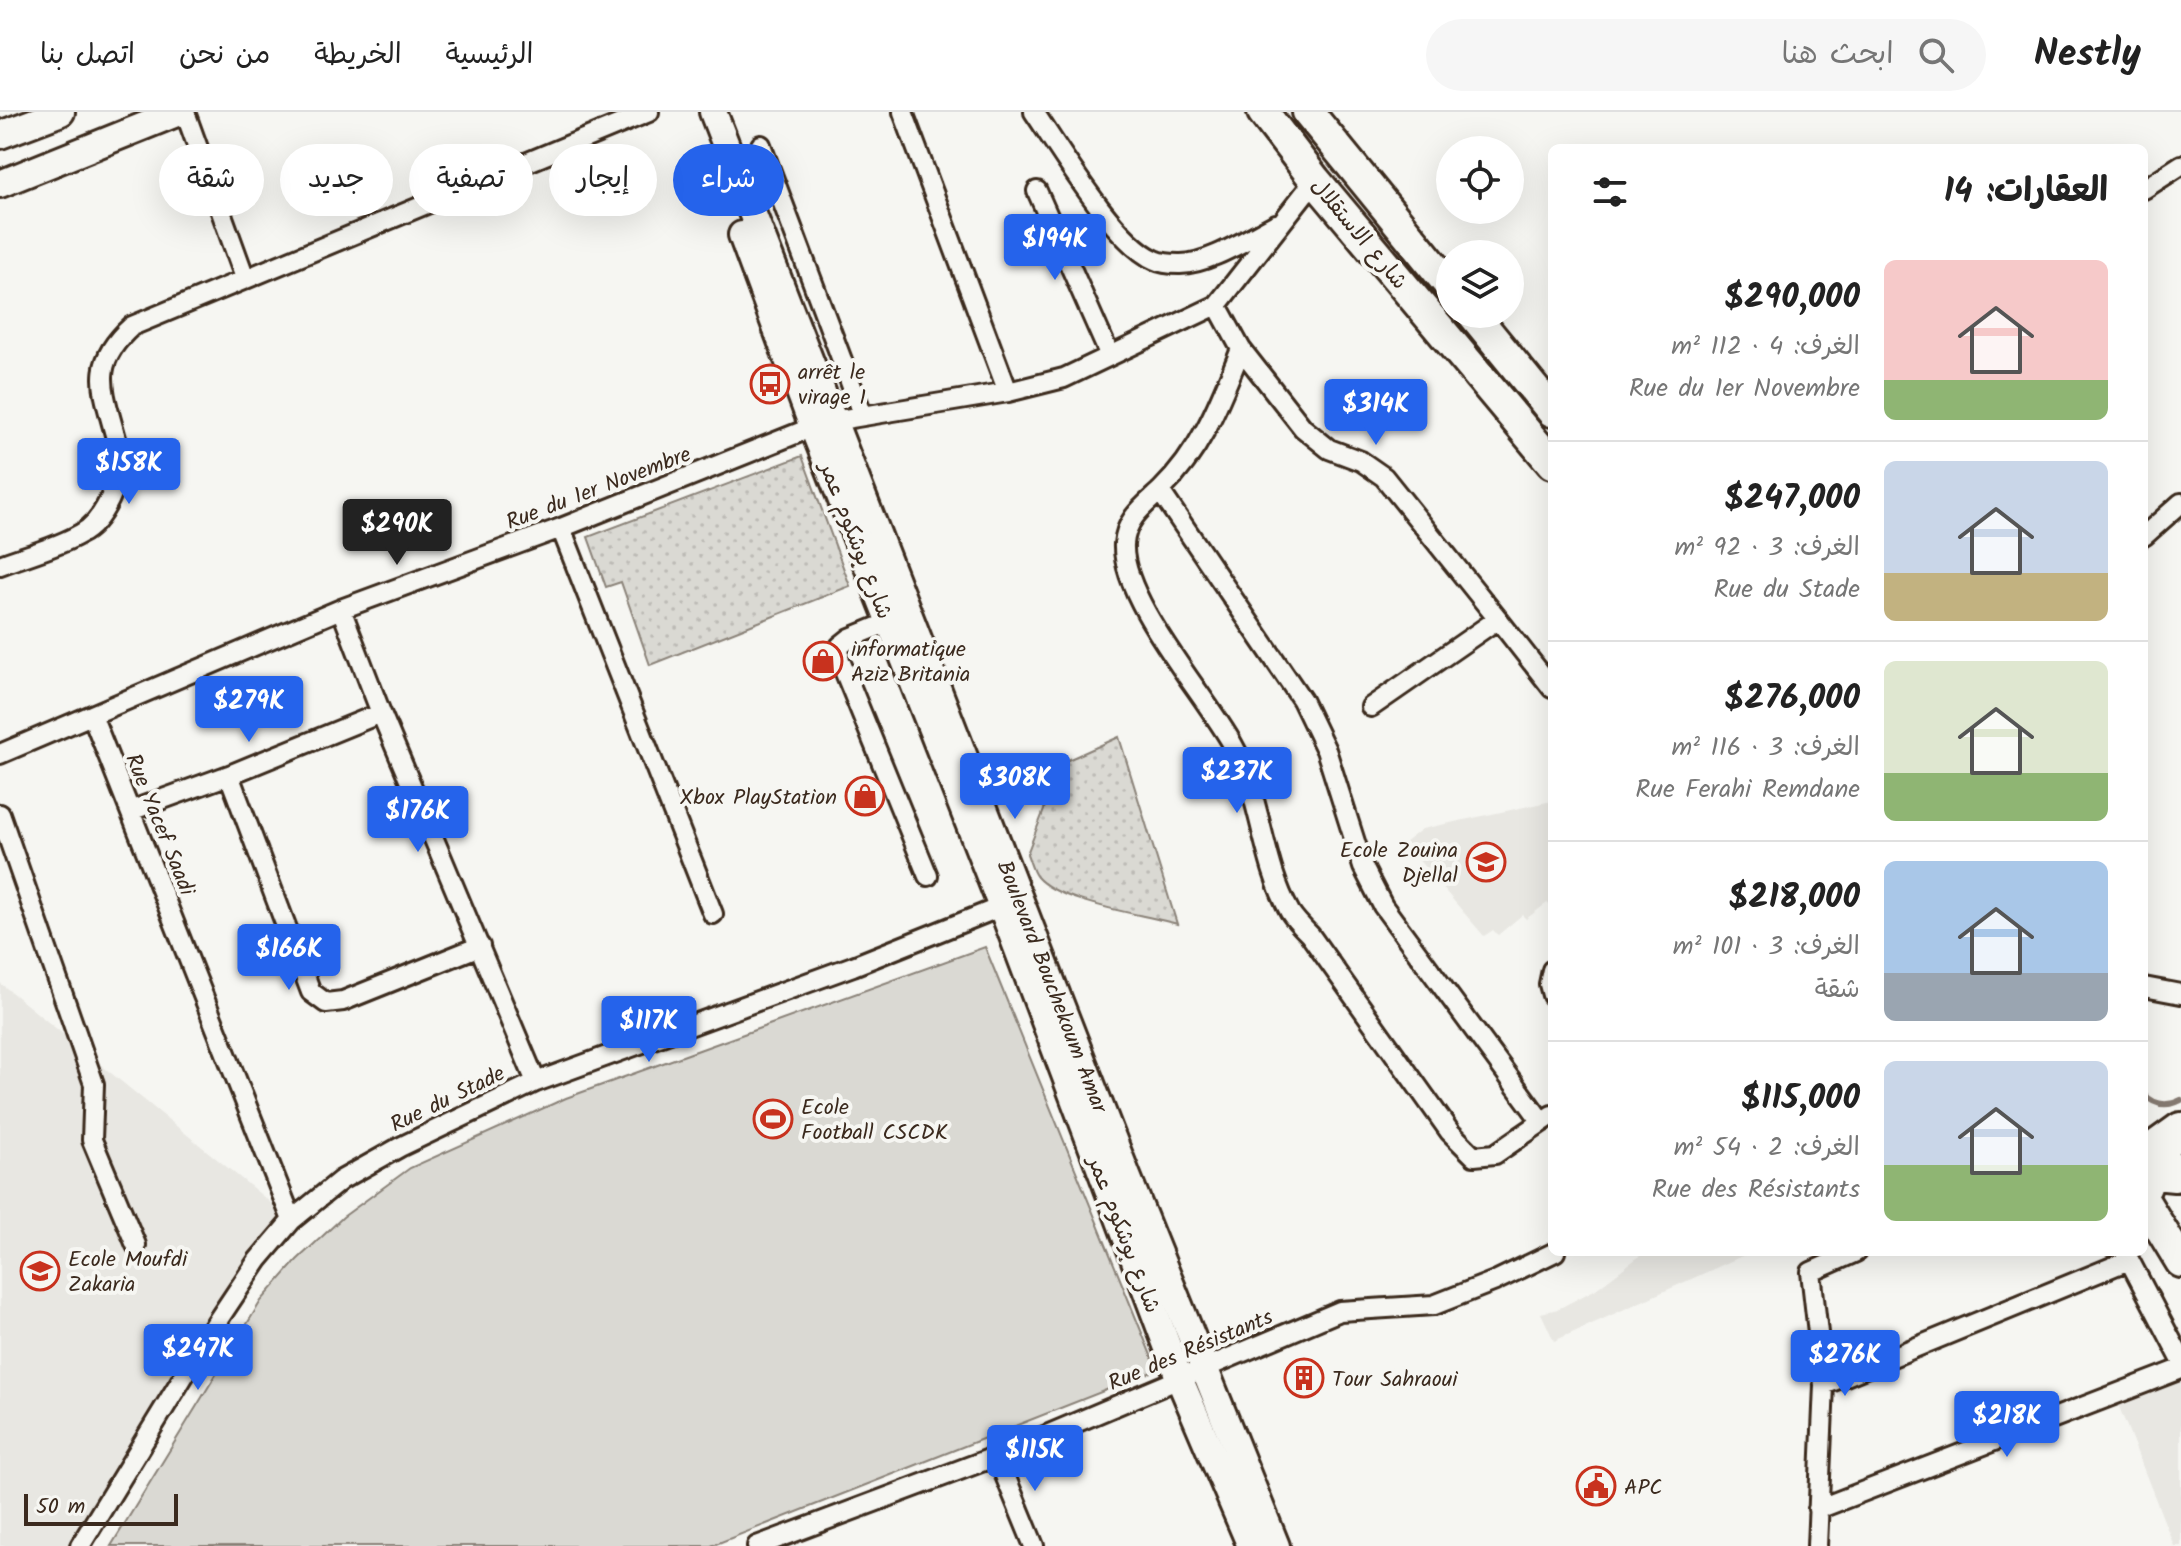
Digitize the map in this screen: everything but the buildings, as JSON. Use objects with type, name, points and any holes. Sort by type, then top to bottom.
[{"type":"main road","name":"شارع الاستقلال","points":[[1263,112],[1315,180],[1548,458]]},
{"type":"main road","points":[[1308,112],[1436,269]]},
{"type":"main road","points":[[1484,328],[1548,406]]},
{"type":"main road","points":[[2160,1161],[2181,1262]]},
{"type":"street","points":[[0,135],[61,112]]},
{"type":"street","points":[[0,184],[149,118],[182,112],[245,278]]},
{"type":"street","points":[[0,565],[82,534],[98,520],[108,505],[120,456],[103,393],[103,374],[107,355],[132,326],[649,112]]},
{"type":"street","name":"شارع بوشكوم عمر","points":[[697,112],[823,424],[889,622],[1011,903],[1192,1375],[1251,1546]]},
{"type":"street","name":"Boulevard Bouchekoum Amar","points":[[713,112],[823,424],[1011,903]]},
{"type":"street","points":[[903,112],[1008,392]]},
{"type":"street","points":[[1034,112],[1113,225],[1133,245],[1155,260],[1181,265],[1210,258],[1282,221]]},
{"type":"street","points":[[2148,186],[2181,165]]},
{"type":"street","points":[[1315,180],[1217,305],[1241,349],[1303,428],[1329,449],[1361,461],[1384,477],[1548,683]]},
{"type":"street","points":[[1037,191],[1110,356]]},
{"type":"street","points":[[784,206],[863,416]]},
{"type":"street","name":"Rue du 1er Novembre","points":[[0,754],[341,609],[561,528],[823,424],[1008,392],[1064,378],[1217,305]]},
{"type":"street","points":[[1160,491],[1302,700],[1326,750],[1363,867],[1383,906],[1547,1119],[1495,1154],[1474,1156],[1450,1132],[1310,935],[1291,913],[1234,747],[1188,680],[1133,586],[1124,544],[1129,523],[1195,452],[1214,417],[1241,349]]},
{"type":"street","points":[[2148,532],[2181,503]]},
{"type":"street","points":[[561,528],[713,914]]},
{"type":"street","points":[[341,609],[381,713],[536,1082]]},
{"type":"street","points":[[1371,707],[1498,619]]},
{"type":"street","points":[[889,622],[850,638],[840,646],[839,658],[928,876]]},
{"type":"street","points":[[130,811],[229,775],[381,713]]},
{"type":"street","name":"Rue Yacef Saadi","points":[[92,715],[292,1220]]},
{"type":"street","points":[[229,775],[311,992],[326,1003],[343,1001],[480,946]]},
{"type":"street","points":[[0,814],[94,1084],[92,1140],[136,1245]]},
{"type":"street","name":"Rue du Stade","points":[[80,1546],[258,1260],[292,1220],[341,1180],[400,1147],[536,1082],[853,966],[1011,903]]},
{"type":"street","points":[[2148,988],[2181,994]]},
{"type":"street","name":"Rue des Résistants","points":[[757,1546],[997,1456],[1340,1311],[1434,1305],[1548,1255]]},
{"type":"street","points":[[1817,1546],[1824,1385],[1811,1272],[1847,1256]]},
{"type":"street","points":[[1824,1385],[2127,1256],[2181,1359]]},
{"type":"street","points":[[1818,1509],[2181,1369]]},
{"type":"street","points":[[1192,1375],[1276,1546]]},
{"type":"street","points":[[997,1456],[1034,1546]]},
{"type":"shaded area","points":[[802,456],[850,586],[650,665],[621,582],[606,587],[588,537]]},
{"type":"shaded area","points":[[1119,737],[1177,924],[1063,894],[1037,877],[1027,854],[1044,810],[1050,768]]},
{"type":"shaded area","name":"Ecole Zouina Djellal","points":[[1548,802],[1548,904],[1526,919],[1522,915],[1498,935],[1493,930],[1484,936],[1404,843],[1422,829]]},
{"type":"shaded area","points":[[985,947],[1157,1370],[711,1546],[111,1546],[261,1301],[297,1260],[343,1217],[410,1168],[566,1098]]},
{"type":"shaded area","points":[[0,983],[292,1220],[89,1546],[0,1546]]},
{"type":"shaded area","points":[[1640,1256],[1742,1256],[1554,1341],[1541,1313],[1558,1309],[1596,1289]]},
{"type":"shaded area","points":[[2181,1374],[2181,1546],[2174,1546],[2116,1399]]},
{"type":"waterway","points":[[2148,1098],[2161,1104],[2181,1100]]},
{"type":"place","name":"arrêt le virage 1","points":[[770,384]]},
{"type":"place","name":"informatique Aziz Britania","points":[[823,661]]},
{"type":"place","name":"Xbox PlayStation","points":[[865,796]]},
{"type":"place","name":"Ecole Zouina Djellal","points":[[1486,862]]},
{"type":"place","name":"Ecole Football CSCDK","points":[[773,1119]]},
{"type":"place","name":"Ecole Moufdi Zakaria","points":[[40,1271]]},
{"type":"place","name":"Tour Sahraoui","points":[[1304,1378]]},
{"type":"place","name":"APC","points":[[1596,1486]]}]
